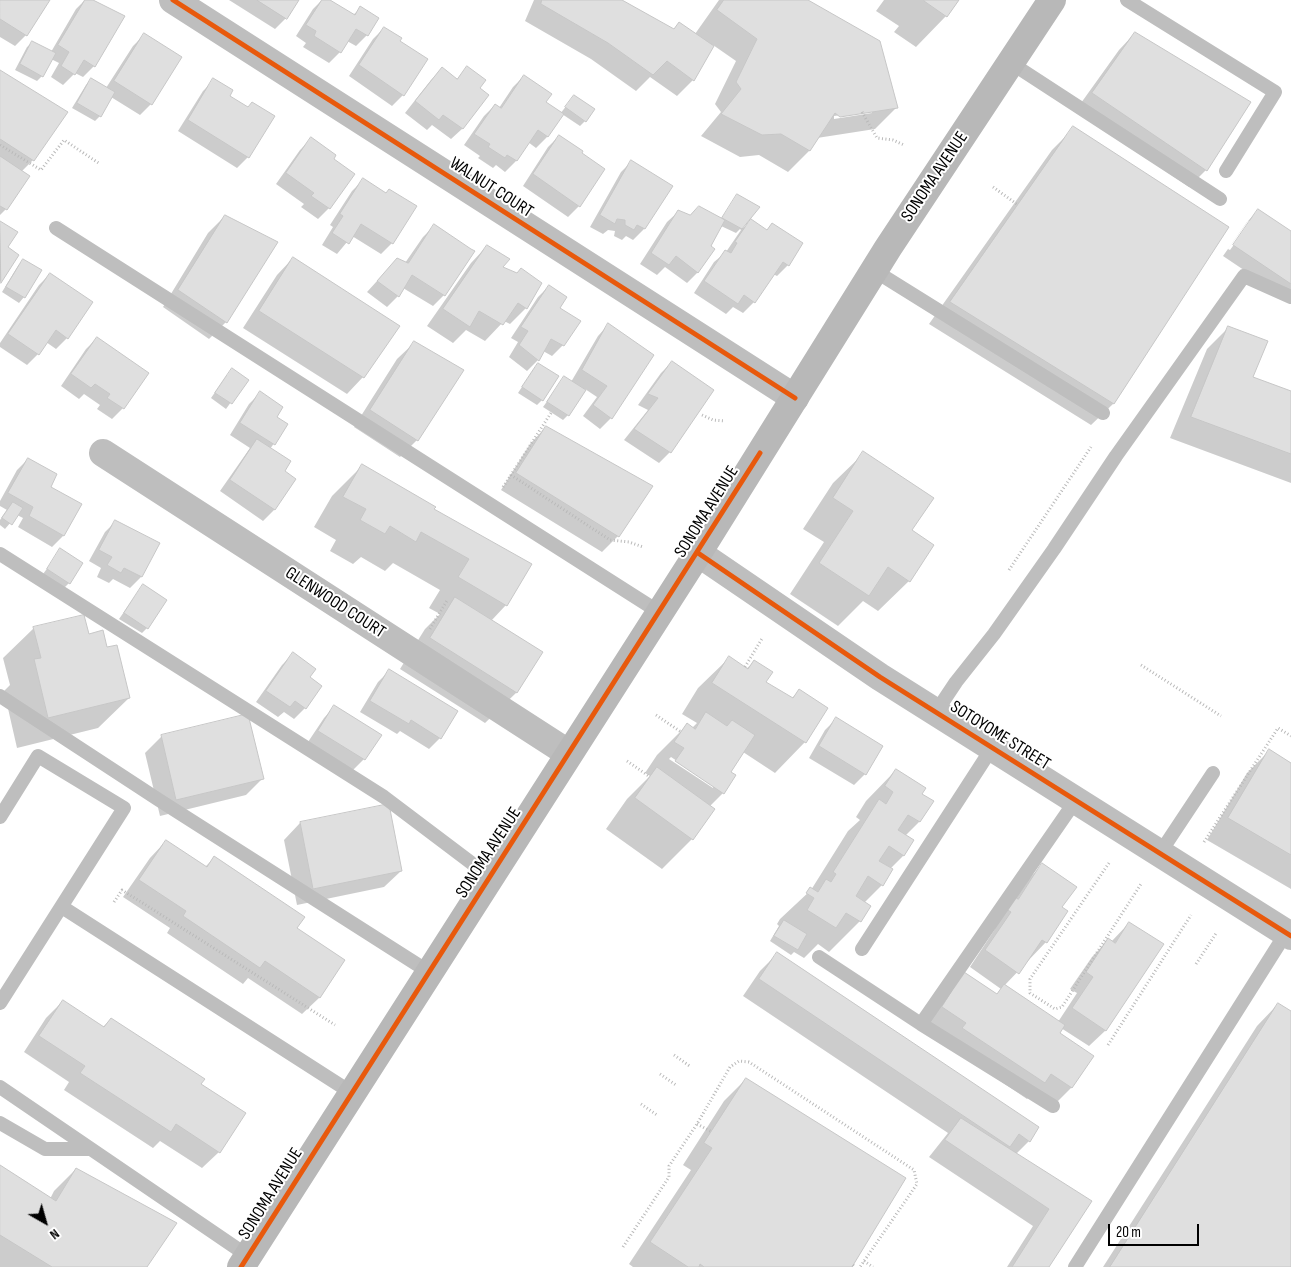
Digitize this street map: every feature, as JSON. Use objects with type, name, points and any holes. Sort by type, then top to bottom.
[{"type":"street","name":"WALNUT COURT","points":[[173,0],[795,398]]},
{"type":"street","name":"SONOMA AVENUE","points":[[245,1262],[568,753],[698,553],[888,248],[1011,63],[1047,2]]},
{"type":"street","name":"GLENWOOD COURT","points":[[103,453],[568,753]]},
{"type":"street","name":"SOTOYOME STREET","points":[[698,553],[880,677],[1289,934]]},
{"type":"lane","points":[[1127,0],[1275,92],[1226,171]]},
{"type":"lane","points":[[1011,63],[1220,199]]},
{"type":"lane","points":[[56,228],[659,612]]},
{"type":"lane","points":[[875,271],[1103,414]]},
{"type":"lane","points":[[936,712],[956,682],[994,634],[1116,456],[1244,276],[1291,297]]},
{"type":"lane","points":[[0,554],[384,797],[490,877]]},
{"type":"lane","points":[[0,696],[429,972]]},
{"type":"lane","points":[[862,949],[992,748]]},
{"type":"lane","points":[[0,817],[38,756],[124,808],[0,1004]]},
{"type":"lane","points":[[1160,853],[1213,773]]},
{"type":"lane","points":[[920,1024],[1076,800]]},
{"type":"lane","points":[[62,907],[352,1093]]},
{"type":"lane","points":[[1075,1267],[1289,934]]},
{"type":"lane","points":[[819,957],[920,1024],[1053,1106]]},
{"type":"lane","points":[[0,1087],[90,1149],[245,1262]]},
{"type":"lane","points":[[0,1123],[45,1149],[90,1149]]},
{"type":"path","points":[[862,112],[877,138],[893,140],[904,145]]},
{"type":"path","points":[[0,145],[41,170],[64,140],[100,164]]},
{"type":"path","points":[[993,187],[1018,205]]},
{"type":"path","points":[[499,492],[551,413]]},
{"type":"path","points":[[702,415],[713,420],[725,420]]},
{"type":"path","points":[[1005,575],[1091,447]]},
{"type":"path","points":[[511,475],[610,540],[629,542],[643,547]]},
{"type":"path","points":[[744,666],[763,638]]},
{"type":"path","points":[[1141,665],[1221,716]]},
{"type":"path","points":[[656,715],[681,732]]},
{"type":"path","points":[[1204,842],[1278,728],[1291,736]]},
{"type":"path","points":[[627,761],[650,777]]},
{"type":"path","points":[[1109,863],[1030,979],[1030,993],[1055,1009],[1062,1008],[1141,884]]},
{"type":"path","points":[[114,902],[122,890],[336,1025]]},
{"type":"path","points":[[1108,1044],[1190,915]]},
{"type":"path","points":[[1196,964],[1218,932]]},
{"type":"path","points":[[674,1055],[691,1067]]},
{"type":"path","points":[[623,1246],[669,1177],[669,1166],[697,1124],[730,1067],[739,1061],[749,1062],[914,1170],[917,1184],[860,1267]]},
{"type":"path","points":[[660,1074],[676,1085]]},
{"type":"path","points":[[641,1104],[657,1116]]},
{"type":"path","points":[[697,1124],[712,1132]]},
{"type":"path","points":[[864,1261],[873,1267]]},
{"type":"building","points":[[0,0],[50,0],[27,36],[0,19]]},
{"type":"building","points":[[85,0],[93,0],[125,16],[95,67],[84,60],[75,75],[61,66],[69,52],[58,45]]},
{"type":"building","points":[[257,0],[299,0],[287,19]]},
{"type":"building","points":[[322,0],[330,0],[355,15],[360,6],[379,18],[368,36],[356,29],[341,53],[314,36],[316,31],[306,25]]},
{"type":"building","points":[[542,0],[622,0],[674,29],[679,22],[714,46],[694,81],[667,61],[653,75],[608,43],[541,4]]},
{"type":"building","points":[[724,0],[808,0],[880,41],[898,108],[840,117],[835,113],[810,151],[781,134],[762,135],[721,114],[741,89],[736,82],[757,39],[717,10]]},
{"type":"building","points":[[925,0],[959,0],[947,17]]},
{"type":"building","points":[[384,27],[402,38],[400,41],[428,59],[404,96],[359,65]]},
{"type":"building","points":[[1135,32],[1251,102],[1207,171],[1092,93]]},
{"type":"building","points":[[144,33],[182,57],[152,105],[114,81]]},
{"type":"building","points":[[32,41],[56,53],[43,77],[20,64]]},
{"type":"building","points":[[467,66],[486,80],[480,88],[489,95],[463,129],[443,115],[439,120],[415,101],[442,67],[457,79]]},
{"type":"building","points":[[0,70],[68,112],[34,161],[0,139]]},
{"type":"building","points":[[524,75],[552,94],[546,102],[564,114],[548,137],[538,130],[517,161],[507,155],[505,158],[488,147],[490,144],[474,134],[495,104],[501,108]]},
{"type":"building","points":[[91,78],[115,92],[101,117],[77,103]]},
{"type":"building","points":[[213,78],[233,90],[230,96],[248,107],[252,102],[275,116],[249,158],[188,120]]},
{"type":"building","points":[[574,95],[595,109],[586,122],[565,107]]},
{"type":"building","points":[[1073,126],[1229,227],[1114,404],[950,302]]},
{"type":"building","points":[[559,135],[605,169],[580,207],[533,174]]},
{"type":"building","points":[[311,137],[336,155],[334,159],[355,174],[330,209],[311,196],[314,193],[286,173]]},
{"type":"building","points":[[0,156],[30,176],[7,210],[0,206]]},
{"type":"building","points":[[631,160],[673,186],[645,229],[637,225],[634,230],[625,225],[625,220],[617,219],[615,224],[600,215]]},
{"type":"building","points":[[363,178],[386,193],[389,189],[417,206],[393,244],[361,224],[349,244],[332,233],[343,216],[340,214]]},
{"type":"building","points":[[737,194],[760,207],[742,229],[722,218]]},
{"type":"building","points":[[699,206],[725,220],[711,246],[715,249],[698,273],[676,256],[669,265],[651,253],[678,210],[690,215]]},
{"type":"building","points":[[1258,209],[1291,231],[1291,284],[1233,245]]},
{"type":"building","points":[[225,215],[278,242],[227,323],[178,290]]},
{"type":"building","points":[[751,219],[767,230],[772,223],[803,243],[789,266],[783,262],[755,303],[744,295],[738,304],[704,281],[725,250],[731,253],[737,243],[735,242]]},
{"type":"building","points":[[0,221],[18,232],[8,247],[19,255],[1,283]]},
{"type":"building","points":[[434,224],[475,251],[445,296],[412,275],[399,297],[377,281],[397,258],[408,263]]},
{"type":"building","points":[[487,245],[510,259],[503,267],[517,273],[521,268],[542,283],[527,309],[518,303],[503,325],[479,311],[470,327],[443,309]]},
{"type":"building","points":[[293,257],[400,326],[364,378],[259,311]]},
{"type":"building","points":[[23,259],[42,270],[25,298],[6,287]]},
{"type":"building","points":[[50,273],[93,302],[68,339],[56,330],[39,355],[8,334]]},
{"type":"building","points":[[549,285],[567,297],[560,308],[581,321],[564,346],[551,339],[539,361],[519,345],[528,331],[521,327]]},
{"type":"building","points":[[608,323],[654,355],[612,419],[593,405],[607,386],[582,370]]},
{"type":"building","points":[[1228,326],[1268,341],[1253,377],[1291,391],[1291,454],[1191,417]]},
{"type":"building","points":[[97,337],[149,373],[124,409],[107,398],[110,394],[95,384],[91,388],[71,374]]},
{"type":"building","points":[[414,341],[464,370],[418,441],[370,410]]},
{"type":"building","points":[[672,361],[714,390],[671,453],[634,429],[658,398],[648,394]]},
{"type":"building","points":[[538,363],[559,376],[543,401],[522,387]]},
{"type":"building","points":[[232,368],[249,380],[232,404],[215,393]]},
{"type":"building","points":[[564,376],[586,390],[569,416],[547,402]]},
{"type":"building","points":[[260,391],[283,407],[277,417],[288,424],[275,445],[240,423]]},
{"type":"building","points":[[546,426],[653,486],[619,537],[516,473]]},
{"type":"building","points":[[257,439],[291,461],[285,471],[296,479],[275,510],[230,480]]},
{"type":"building","points":[[863,451],[934,498],[912,530],[934,545],[910,582],[888,567],[869,596],[819,563],[853,511],[833,498]]},
{"type":"building","points":[[28,458],[57,474],[51,487],[82,504],[64,536],[29,516],[33,507],[8,493]]},
{"type":"building","points":[[362,464],[436,507],[434,509],[532,564],[507,606],[458,577],[469,559],[421,532],[416,542],[390,526],[385,534],[360,520],[366,509],[343,497]]},
{"type":"building","points":[[13,502],[23,508],[12,525],[2,518]]},
{"type":"building","points":[[115,520],[160,543],[142,577],[124,568],[121,573],[107,565],[112,557],[99,550]]},
{"type":"building","points":[[60,548],[83,563],[70,584],[47,569]]},
{"type":"building","points":[[143,584],[167,600],[148,629],[124,613]]},
{"type":"building","points":[[455,597],[543,652],[517,693],[430,638]]},
{"type":"building","points":[[84,615],[89,634],[103,630],[107,647],[117,645],[130,698],[48,718],[34,659],[41,658],[33,627]]},
{"type":"building","points":[[293,652],[316,669],[310,677],[322,686],[306,709],[295,701],[290,707],[266,691]]},
{"type":"building","points":[[729,656],[748,669],[754,660],[773,672],[766,682],[793,698],[799,689],[828,708],[806,743],[712,683]]},
{"type":"building","points":[[389,669],[458,711],[441,739],[411,720],[409,724],[370,701]]},
{"type":"building","points":[[334,705],[382,735],[365,760],[318,731]]},
{"type":"building","points":[[706,712],[727,726],[732,720],[755,735],[731,772],[736,775],[724,794],[675,761],[684,748],[674,742],[687,723],[695,729]]},
{"type":"building","points":[[248,714],[264,779],[176,800],[161,735]]},
{"type":"building","points":[[836,717],[883,746],[866,775],[819,746]]},
{"type":"building","points":[[1269,749],[1291,763],[1291,855],[1228,818]]},
{"type":"building","points":[[657,767],[715,809],[693,840],[635,798]]},
{"type":"building","points":[[896,769],[926,788],[922,794],[934,801],[920,822],[908,815],[898,830],[914,840],[904,856],[889,846],[879,861],[893,869],[883,886],[868,876],[856,896],[871,906],[861,922],[846,913],[836,928],[807,910],[814,898],[806,893],[810,887],[818,892],[826,879],[831,882],[836,874],[833,872],[879,799],[886,804],[893,792],[885,786]]},
{"type":"building","points":[[389,804],[402,871],[313,889],[300,822]]},
{"type":"building","points":[[166,840],[207,867],[214,856],[305,917],[297,928],[345,960],[320,998],[265,961],[260,968],[183,916],[186,911],[139,880]]},
{"type":"building","points":[[1042,863],[1077,887],[1062,907],[1068,911],[1047,943],[1042,940],[1019,974],[985,950],[1011,912],[1006,909],[1015,897],[1018,899]]},
{"type":"building","points":[[784,920],[807,934],[798,950],[774,936]]},
{"type":"building","points":[[1129,922],[1164,944],[1106,1031],[1072,1008],[1093,977],[1086,972],[1108,938],[1115,943]]},
{"type":"building","points":[[777,952],[1039,1127],[1030,1142],[1019,1134],[1010,1147],[759,979]]},
{"type":"building","points":[[964,972],[997,994],[1004,984],[1065,1025],[1060,1033],[1094,1056],[1072,1088],[1051,1074],[1045,1083],[962,1028],[966,1023],[942,1007]]},
{"type":"building","points":[[63,1000],[104,1027],[111,1018],[205,1079],[201,1084],[246,1113],[220,1153],[176,1124],[171,1132],[80,1073],[85,1066],[39,1036]]},
{"type":"building","points":[[1278,1003],[1291,1011],[1291,1267],[1110,1267]]},
{"type":"building","points":[[746,1078],[906,1178],[852,1267],[704,1267],[700,1264],[699,1267],[688,1267],[650,1242],[712,1148],[704,1143]]},
{"type":"building","points":[[961,1118],[1092,1201],[1049,1267],[1012,1267],[1049,1209],[945,1140]]},
{"type":"building","points":[[0,1165],[56,1201],[76,1168],[177,1223],[147,1267],[52,1267],[0,1235]]},
{"type":"cycle path","points":[[173,0],[795,398]]},
{"type":"cycle path","points":[[241,1267],[760,453]]},
{"type":"cycle path","points":[[698,553],[880,677],[1291,936]]}]
